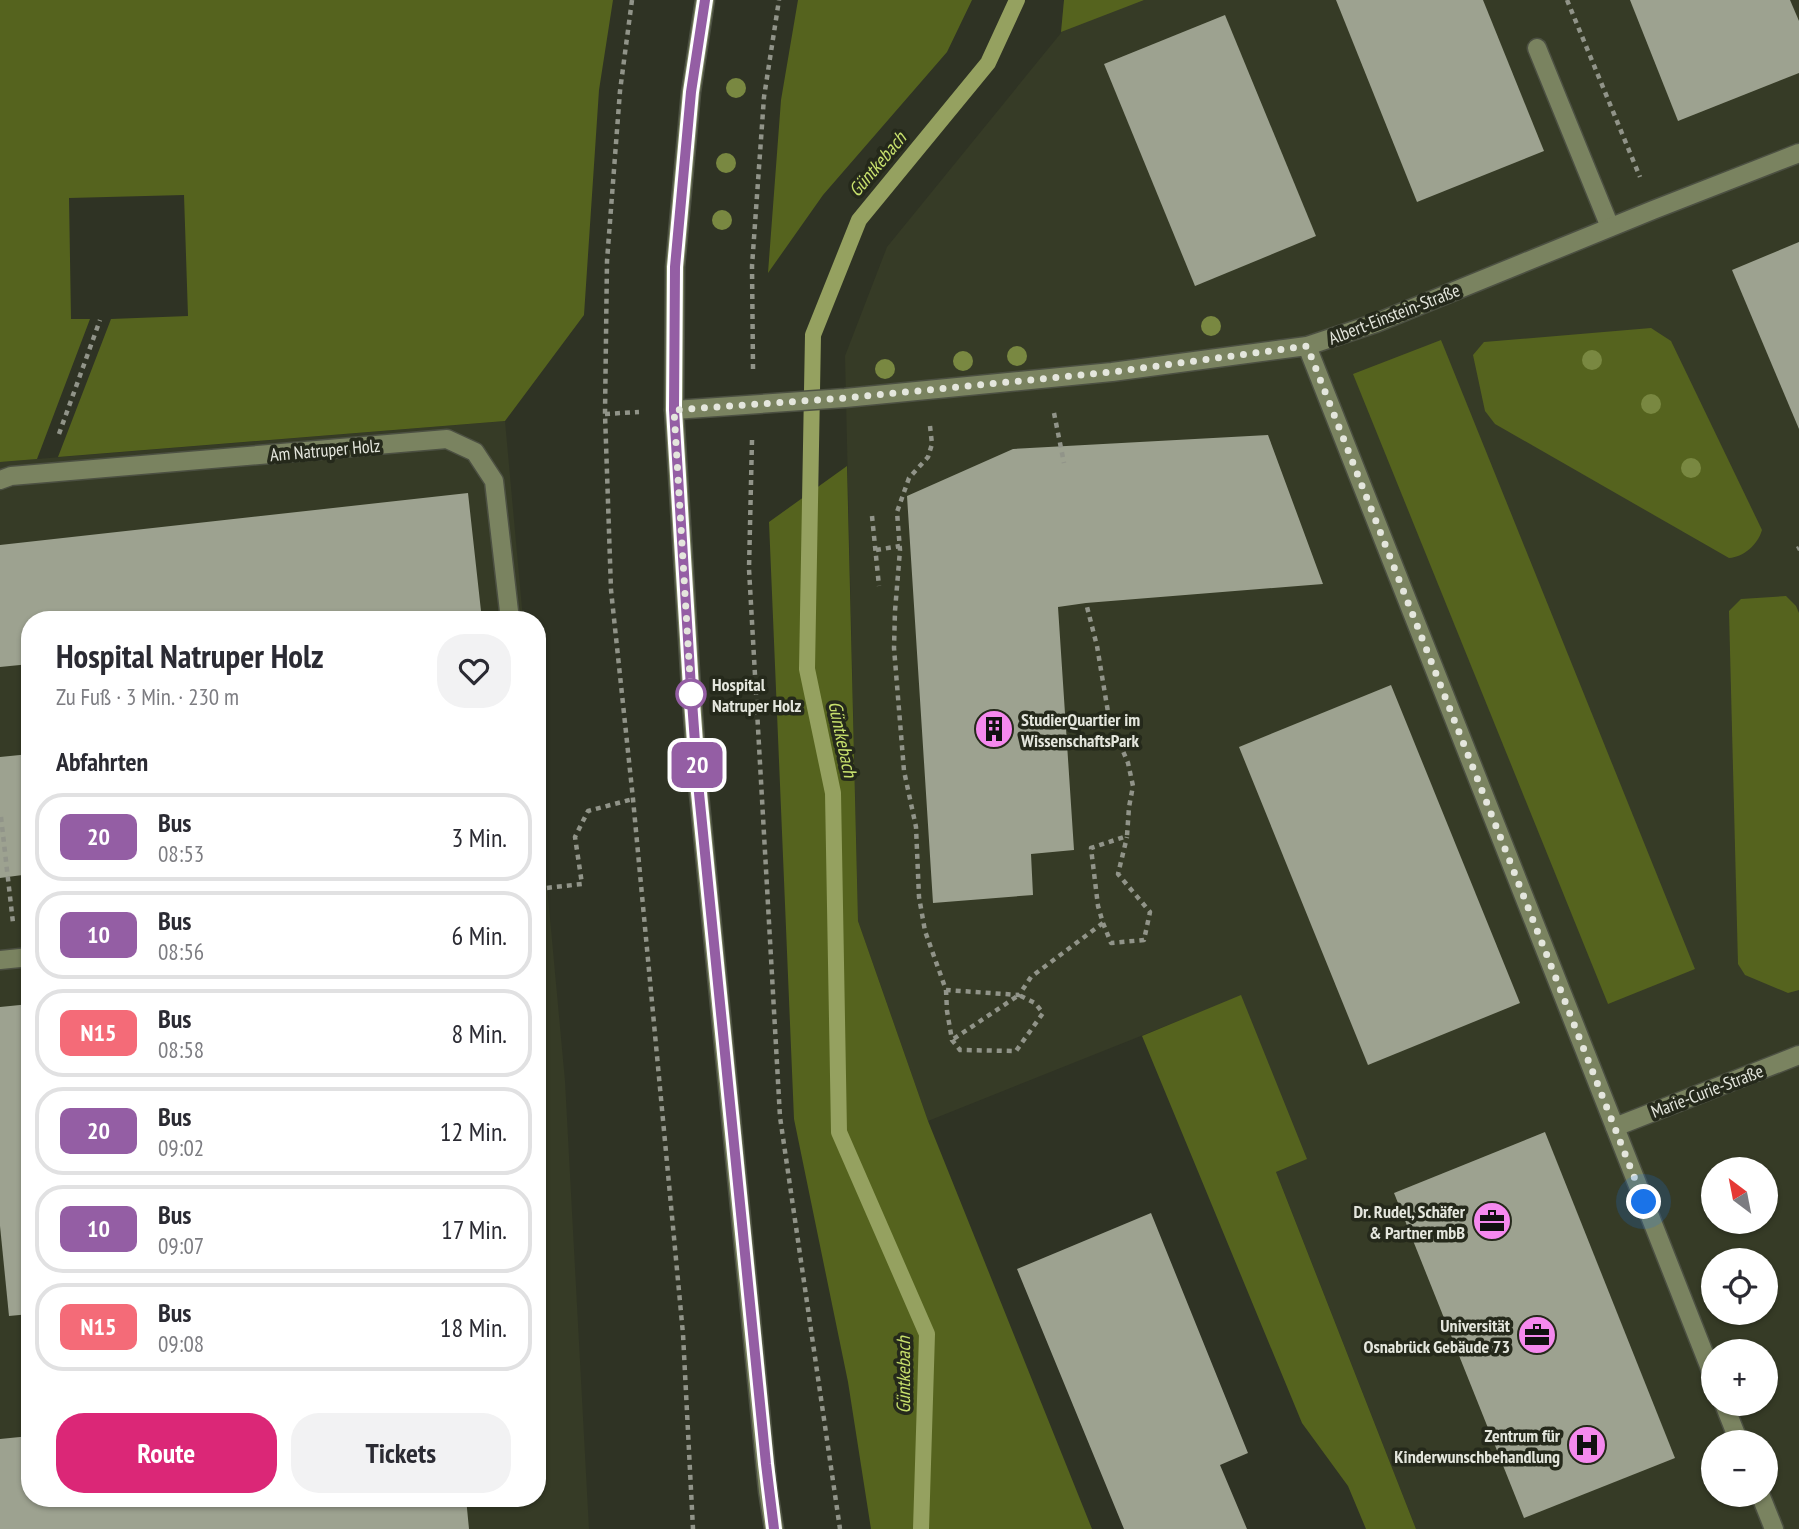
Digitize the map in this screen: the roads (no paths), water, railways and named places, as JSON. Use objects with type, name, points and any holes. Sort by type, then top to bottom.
[{"type":"street","points":[[705,0],[691,92],[675,267],[674,410],[697,770],[768,1491],[774,1529]]},
{"type":"street","points":[[1537,48],[1610,228]]},
{"type":"street","name":"Albert-Einstein-Straße","points":[[674,410],[845,398],[1112,372],[1307,346],[1376,323],[1799,153]]},
{"type":"street","points":[[1307,346],[1701,1346]]},
{"type":"street","name":"Am Natruper Holz","points":[[0,480],[11,476],[447,439],[475,452],[494,481],[508,611]]},
{"type":"street","name":"Marie-Curie-Straße","points":[[1615,1128],[1799,1055]]},
{"type":"street","points":[[1765,1507],[1774,1529]]},
{"type":"waterway","name":"Güntkebach","points":[[921,1529],[927,1334],[839,1132],[833,793],[807,669],[813,335],[859,220],[988,63],[1017,0]]},
{"type":"place","name":"Hospital Natruper Holz","points":[[691,694]]},
{"type":"place","name":"StudierQuartier im WissenschaftsPark","points":[[994,729]]},
{"type":"place","name":"Dr. Rudel, Schäfer & Partner mbB","points":[[1492,1221]]},
{"type":"place","name":"Universität Osnabrück Gebäude 73","points":[[1537,1335]]},
{"type":"place","name":"Zentrum für Kinderwunschbehandlung","points":[[1587,1445]]}]
